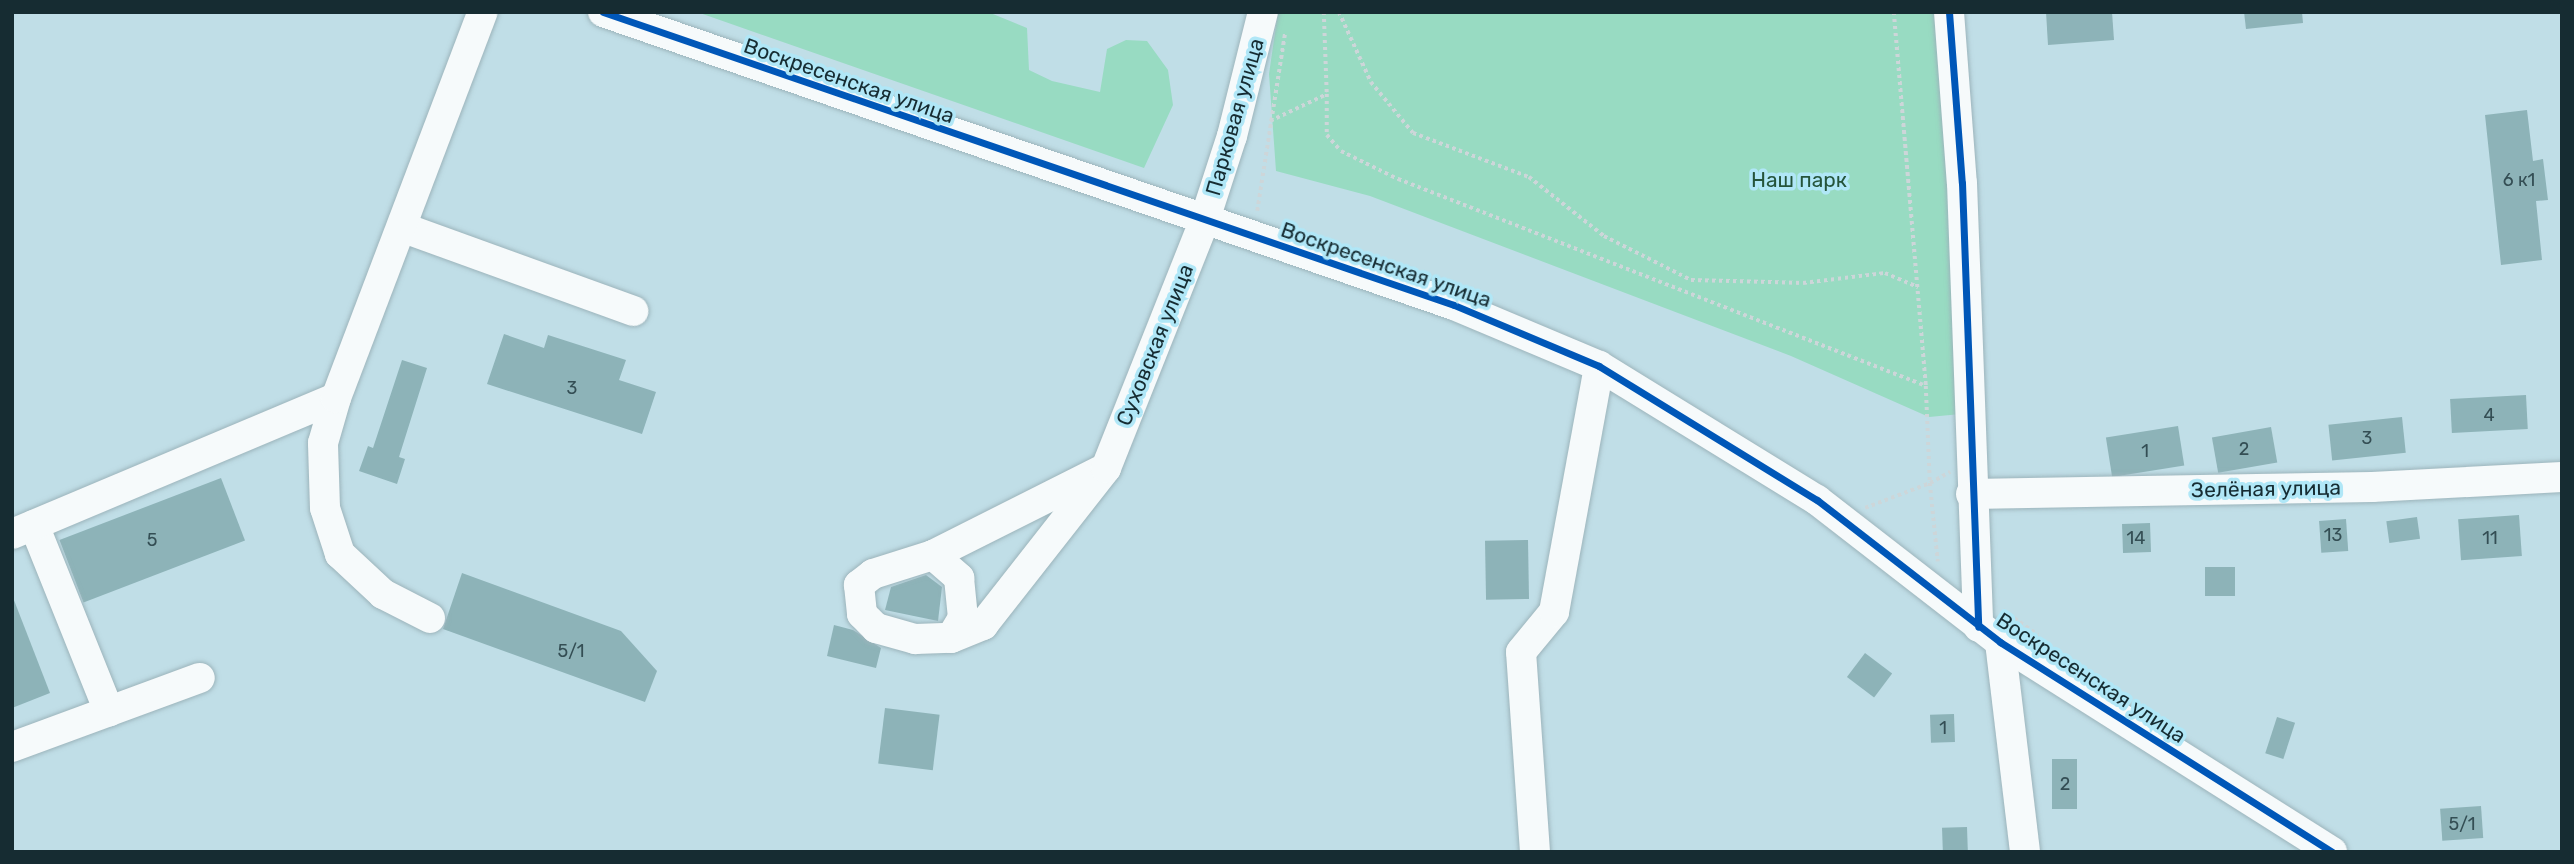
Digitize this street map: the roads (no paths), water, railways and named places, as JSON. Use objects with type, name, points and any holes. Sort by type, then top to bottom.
[{"type":"street","points":[[430,618],[383,594],[340,554],[325,508],[323,443],[335,398],[404,228],[483,12]]},
{"type":"street","name":"Воскресенская улица","points":[[603,12],[1204,222],[1454,305],[1599,366],[1817,500],[1989,634],[2332,852]]},
{"type":"street","points":[[1949,12],[1962,183],[1976,592],[1989,634],[2025,852]]},
{"type":"street","name":"Парковая улица","points":[[1204,222],[1274,19]]},
{"type":"street","name":"Суховская улица","points":[[951,638],[983,625],[1106,468],[1204,222]]},
{"type":"street","points":[[404,228],[633,310]]},
{"type":"street","points":[[1535,852],[1521,652],[1554,612],[1599,366]]},
{"type":"street","points":[[109,712],[23,530],[335,398]]},
{"type":"street","points":[[933,555],[959,578],[963,618],[951,638],[915,639],[876,628],[862,614],[858,597],[859,585],[873,574],[933,555],[1106,468]]},
{"type":"street","name":"Зелёная улица","points":[[1971,494],[2372,487],[2562,477]]},
{"type":"street","points":[[12,747],[200,678]]},
{"type":"park label","name":"Наш парк","points":[[1799,180]]}]
